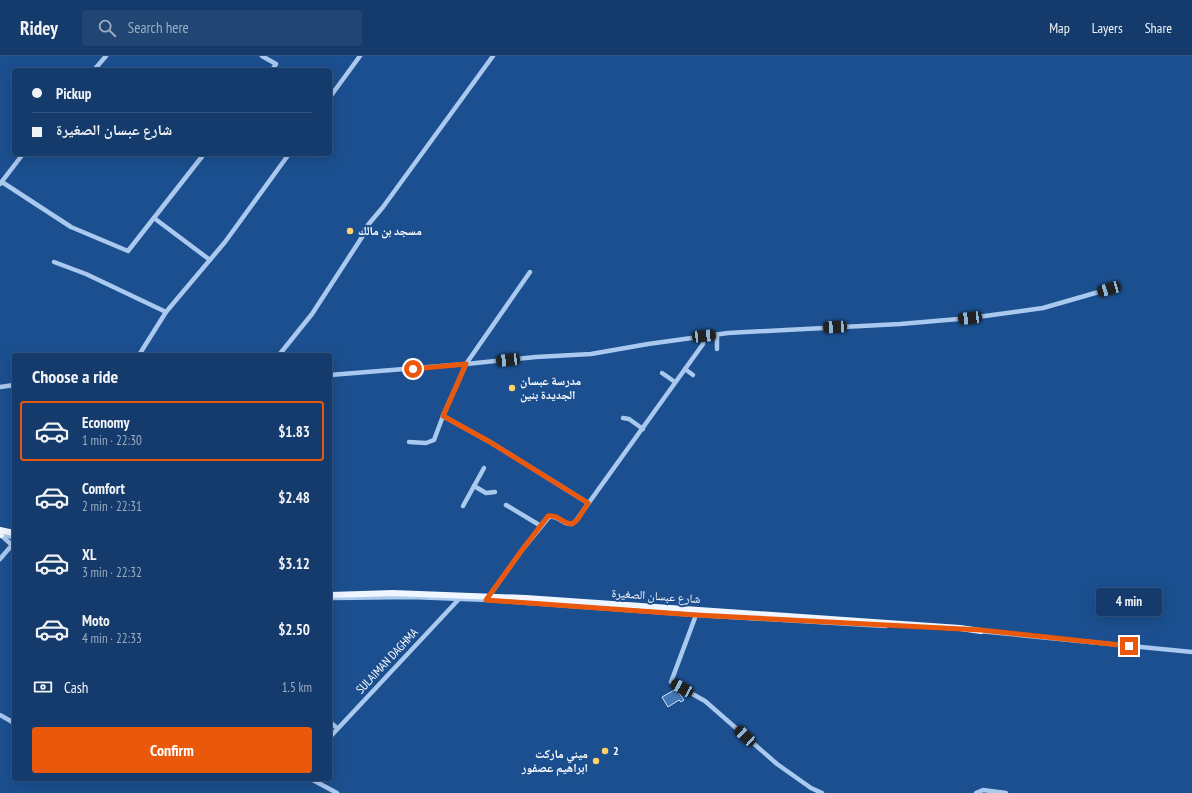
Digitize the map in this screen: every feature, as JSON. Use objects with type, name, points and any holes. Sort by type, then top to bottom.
[{"type":"main road","points":[[0,533],[12,533]]},
{"type":"main road","name":"شارع عبسان الصغيرة","points":[[332,596],[393,593],[981,630]]},
{"type":"street","points":[[96,68],[106,56]]},
{"type":"street","points":[[262,56],[276,64],[273,68]]},
{"type":"street","points":[[332,94],[360,56]]},
{"type":"street","points":[[281,353],[312,314],[364,234],[362,232],[383,207],[493,56]]},
{"type":"street","points":[[22,156],[1,183],[71,227],[125,251],[130,250],[202,156]]},
{"type":"street","points":[[139,353],[166,312],[225,242],[287,156]]},
{"type":"street","points":[[154,218],[210,260]]},
{"type":"street","points":[[54,262],[86,274],[166,312]]},
{"type":"street","points":[[409,442],[426,443],[434,440],[466,364],[530,272]]},
{"type":"street","points":[[332,376],[536,357],[591,354],[704,336],[847,326],[900,324],[990,316],[1043,308],[1109,289]]},
{"type":"street","points":[[717,335],[717,349]]},
{"type":"street","points":[[488,598],[546,518],[552,516],[567,524],[574,524],[703,344],[704,336]]},
{"type":"street","points":[[685,369],[693,375]]},
{"type":"street","points":[[662,373],[675,382]]},
{"type":"street","points":[[0,387],[12,385]]},
{"type":"street","points":[[443,416],[490,442],[588,503]]},
{"type":"street","points":[[623,418],[629,419],[643,429]]},
{"type":"street","points":[[463,506],[484,468]]},
{"type":"street","points":[[474,486],[486,493],[495,492]]},
{"type":"street","points":[[506,505],[541,526]]},
{"type":"street","points":[[0,533],[12,536]]},
{"type":"street","points":[[0,533],[12,545]]},
{"type":"street","points":[[0,560],[12,547]]},
{"type":"street","name":"شارع عبسان الصغيرة","points":[[332,596],[411,596],[459,599],[488,598],[696,615],[981,630],[1192,652]]},
{"type":"street","name":"SULAIMAN DAGHMA","points":[[332,734],[459,599]]},
{"type":"street","points":[[696,615],[671,682],[705,700],[776,764],[811,788],[822,793]]},
{"type":"street","points":[[0,715],[12,722]]},
{"type":"street","points":[[332,724],[337,728]]},
{"type":"street","points":[[315,781],[337,793]]},
{"type":"street","points":[[976,793],[983,790],[1006,793]]},
{"type":"building","points":[[676,689],[684,700],[681,702],[679,700],[668,707],[662,697]]},
{"type":"place","name":"مسجد بن مالك","points":[[350,231]]},
{"type":"place","name":"مدرسة عبسان الجديدة بنين","points":[[512,388]]},
{"type":"place","name":"2","points":[[605,751]]},
{"type":"place","name":"ميني ماركت ابراهيم عصفور","points":[[596,761]]},
{"type":"route","points":[[413,369],[466,364],[443,416],[490,442],[588,503],[574,524],[567,524],[555,516],[548,516],[486,600],[505,600],[696,615],[902,626],[942,630],[981,630],[1129,646]]}]
